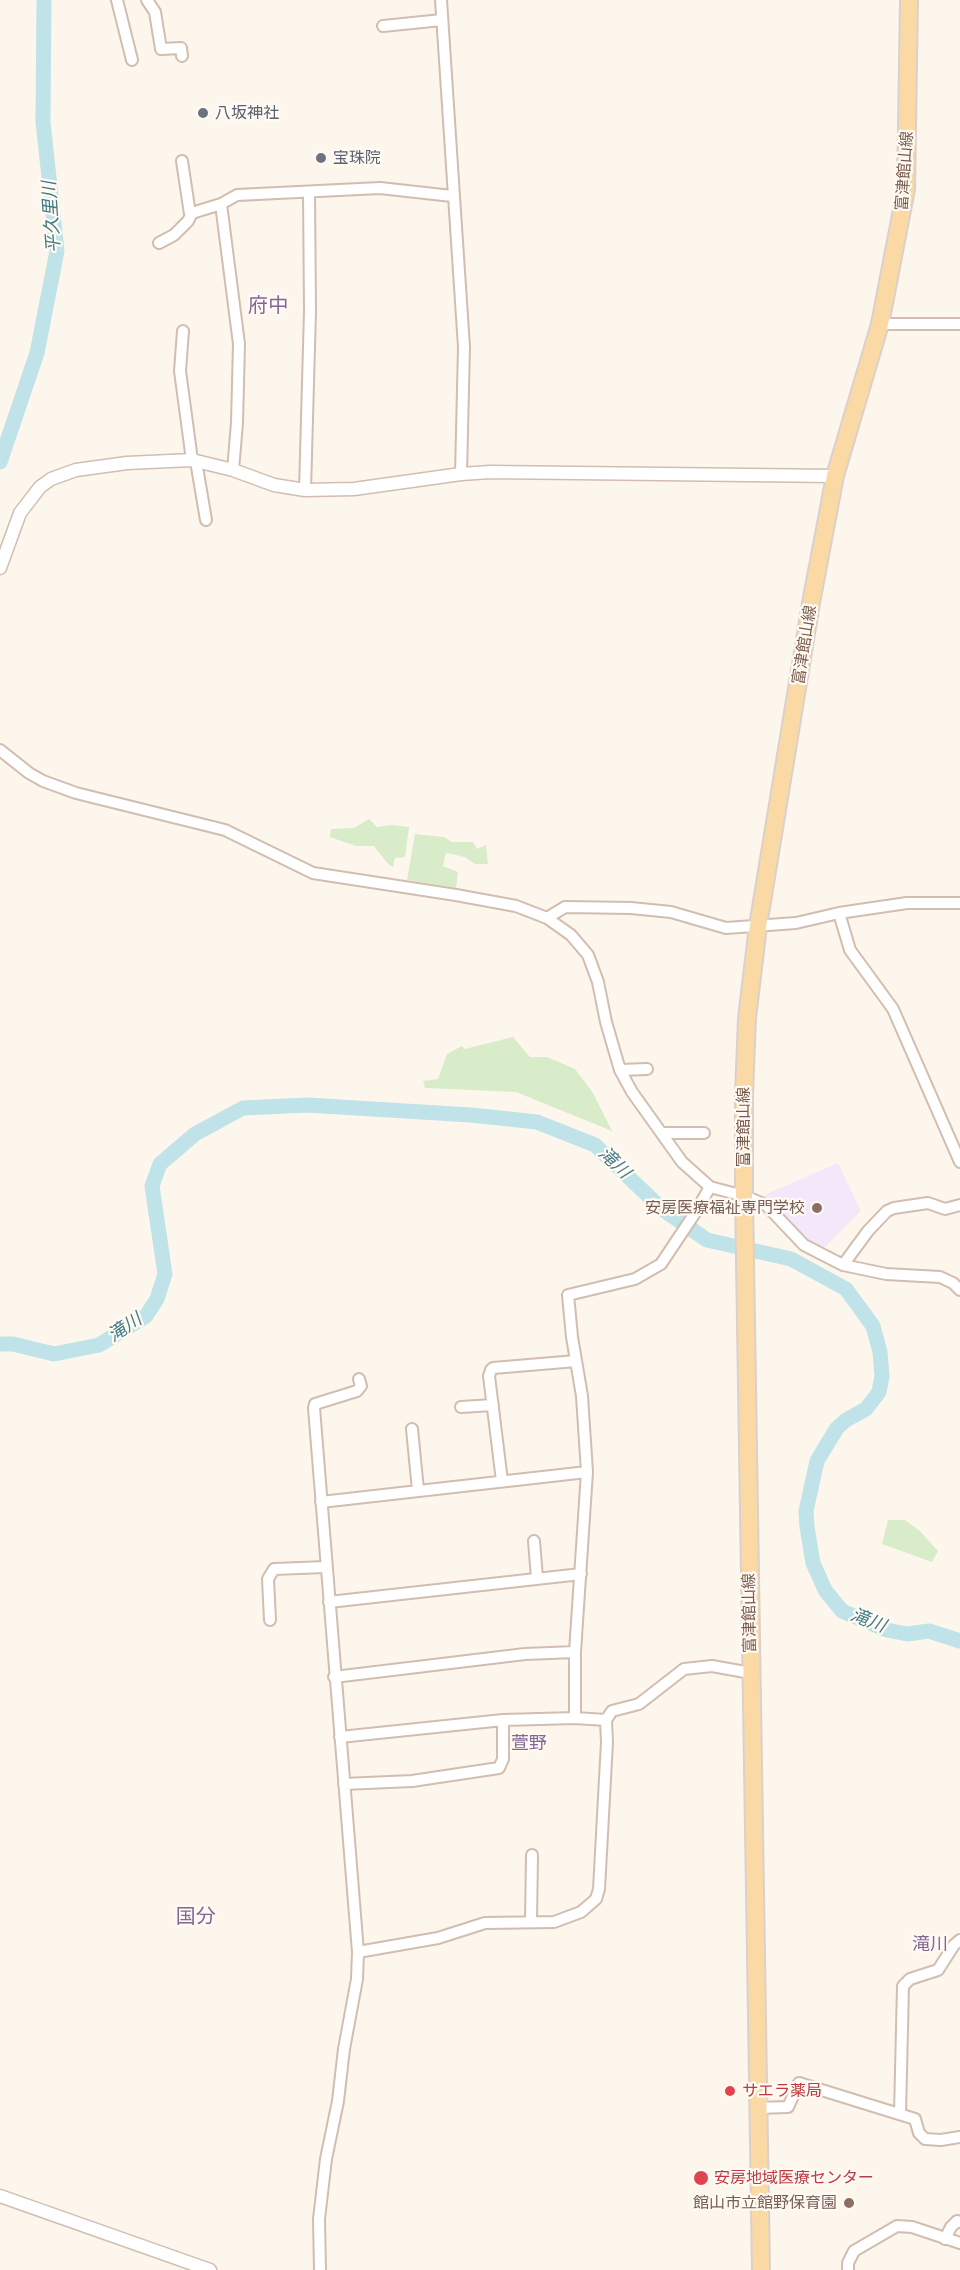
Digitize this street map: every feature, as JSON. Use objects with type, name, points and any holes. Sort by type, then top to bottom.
[{"type":"main road","name":"富津館山線","points":[[761,2270],[744,1196],[747,1018],[758,926],[835,476],[880,324],[906,189],[909,0]]},
{"type":"street","points":[[117,0],[132,60]]},
{"type":"street","points":[[147,0],[155,12],[161,50],[181,48],[182,56]]},
{"type":"street","points":[[441,0],[452,196],[464,347],[462,474]]},
{"type":"street","points":[[383,26],[442,20]]},
{"type":"street","points":[[159,243],[174,235],[188,220],[190,214],[182,161]]},
{"type":"street","points":[[190,214],[221,204],[237,195],[380,188],[452,196]]},
{"type":"street","points":[[304,490],[310,310],[309,192]]},
{"type":"street","points":[[221,204],[239,344],[233,470]]},
{"type":"street","points":[[880,324],[960,324]]},
{"type":"street","points":[[183,331],[180,371],[206,520]]},
{"type":"street","points":[[0,568],[20,513],[40,487],[51,479],[76,470],[128,463],[194,460],[233,470],[274,485],[304,490],[354,489],[462,474],[835,476]]},
{"type":"street","points":[[0,750],[43,781],[76,793],[225,830],[313,873],[516,906],[547,918],[571,935],[588,955],[598,982],[606,1022],[620,1070],[632,1092],[682,1162],[710,1187],[744,1196],[766,1205],[804,1245],[843,1265],[886,1274],[939,1277],[958,1285]]},
{"type":"street","points":[[547,918],[565,907],[631,908],[671,912],[726,928],[796,923],[839,913],[907,903],[960,903]]},
{"type":"street","points":[[839,913],[850,950],[893,1009],[960,1162]]},
{"type":"street","points":[[620,1070],[647,1069]]},
{"type":"street","points":[[662,1133],[704,1133]]},
{"type":"street","points":[[575,1718],[575,1652],[587,1472],[582,1396],[568,1295],[634,1279],[661,1264],[710,1187]]},
{"type":"street","points":[[843,1265],[868,1231],[887,1211],[928,1203],[945,1209],[960,1205]]},
{"type":"street","points":[[502,1481],[489,1376],[493,1368],[576,1361]]},
{"type":"street","points":[[320,2270],[319,2219],[326,2159],[338,2101],[344,2049],[357,1979],[358,1952],[328,1602],[315,1404],[357,1391],[361,1386],[360,1379]]},
{"type":"street","points":[[461,1407],[493,1405]]},
{"type":"street","points":[[412,1429],[418,1491]]},
{"type":"street","points":[[321,1502],[587,1472]]},
{"type":"street","points":[[534,1541],[537,1578]]},
{"type":"street","points":[[270,1620],[268,1579],[274,1569],[326,1567]]},
{"type":"street","points":[[328,1602],[581,1574]]},
{"type":"street","points":[[334,1677],[525,1654],[575,1652]]},
{"type":"street","points":[[358,1952],[438,1938],[485,1923],[554,1922],[581,1912],[596,1899],[599,1889],[607,1742],[606,1720],[612,1711],[639,1704],[684,1669],[712,1666],[751,1673]]},
{"type":"street","points":[[340,1737],[502,1720],[575,1718],[606,1720]]},
{"type":"street","points":[[344,1784],[412,1781],[499,1768],[503,1760],[502,1720]]},
{"type":"street","points":[[531,1922],[532,1855]]},
{"type":"street","points":[[900,2114],[903,1986],[909,1979],[938,1970],[954,1945],[960,1940]]},
{"type":"street","points":[[757,2108],[788,2107],[799,2083],[915,2119],[925,2139],[960,2138]]},
{"type":"street","points":[[0,2196],[210,2270]]},
{"type":"street","points":[[945,2239],[951,2227],[957,2221],[960,2222]]},
{"type":"street","points":[[848,2270],[851,2254],[854,2251],[897,2226],[912,2228],[960,2243]]},
{"type":"shaded area","name":"安房医療福祉専門学校","points":[[838,1163],[861,1211],[821,1251],[812,1246],[765,1199],[760,1197]]},
{"type":"green space","points":[[369,819],[377,827],[391,825],[409,827],[405,857],[395,858],[393,867],[374,846],[356,846],[330,837],[331,829],[354,828]]},
{"type":"green space","points":[[415,834],[444,837],[452,842],[473,842],[477,849],[486,845],[488,864],[475,864],[465,857],[446,853],[443,866],[458,872],[456,888],[407,880]]},
{"type":"green space","points":[[513,1037],[530,1057],[547,1057],[575,1069],[593,1093],[612,1131],[516,1092],[425,1088],[423,1081],[438,1079],[447,1054],[462,1046],[465,1049]]},
{"type":"green space","points":[[888,1520],[905,1520],[920,1531],[938,1551],[932,1562],[882,1544]]},
{"type":"waterway","name":"平久里川","points":[[0,462],[37,353],[57,251],[43,122],[44,0]]},
{"type":"waterway","name":"滝川","points":[[0,1344],[13,1344],[54,1354],[99,1345],[146,1316],[157,1299],[165,1274],[152,1186],[160,1164],[195,1134],[243,1108],[307,1105],[471,1115],[537,1122],[595,1145],[662,1209],[707,1240],[791,1259],[846,1289],[873,1326],[880,1352],[882,1376],[879,1392],[866,1409],[837,1428],[817,1461],[806,1511],[813,1563],[825,1590],[842,1611],[887,1630],[907,1634],[929,1631],[960,1641]]},
{"type":"place","name":"八坂神社","points":[[203,113]]},
{"type":"place","name":"宝珠院","points":[[321,158]]},
{"type":"place","name":"安房医療福祉専門学校","points":[[817,1208]]},
{"type":"place","name":"サエラ薬局","points":[[730,2091]]},
{"type":"place","name":"安房地域医療センター","points":[[701,2178]]},
{"type":"place","name":"館山市立館野保育園","points":[[849,2203]]},
{"type":"district","name":"府中","points":[[268,306]]},
{"type":"district","name":"萱野","points":[[529,1744]]},
{"type":"district","name":"国分","points":[[196,1917]]},
{"type":"district","name":"滝川","points":[[930,1945]]}]
